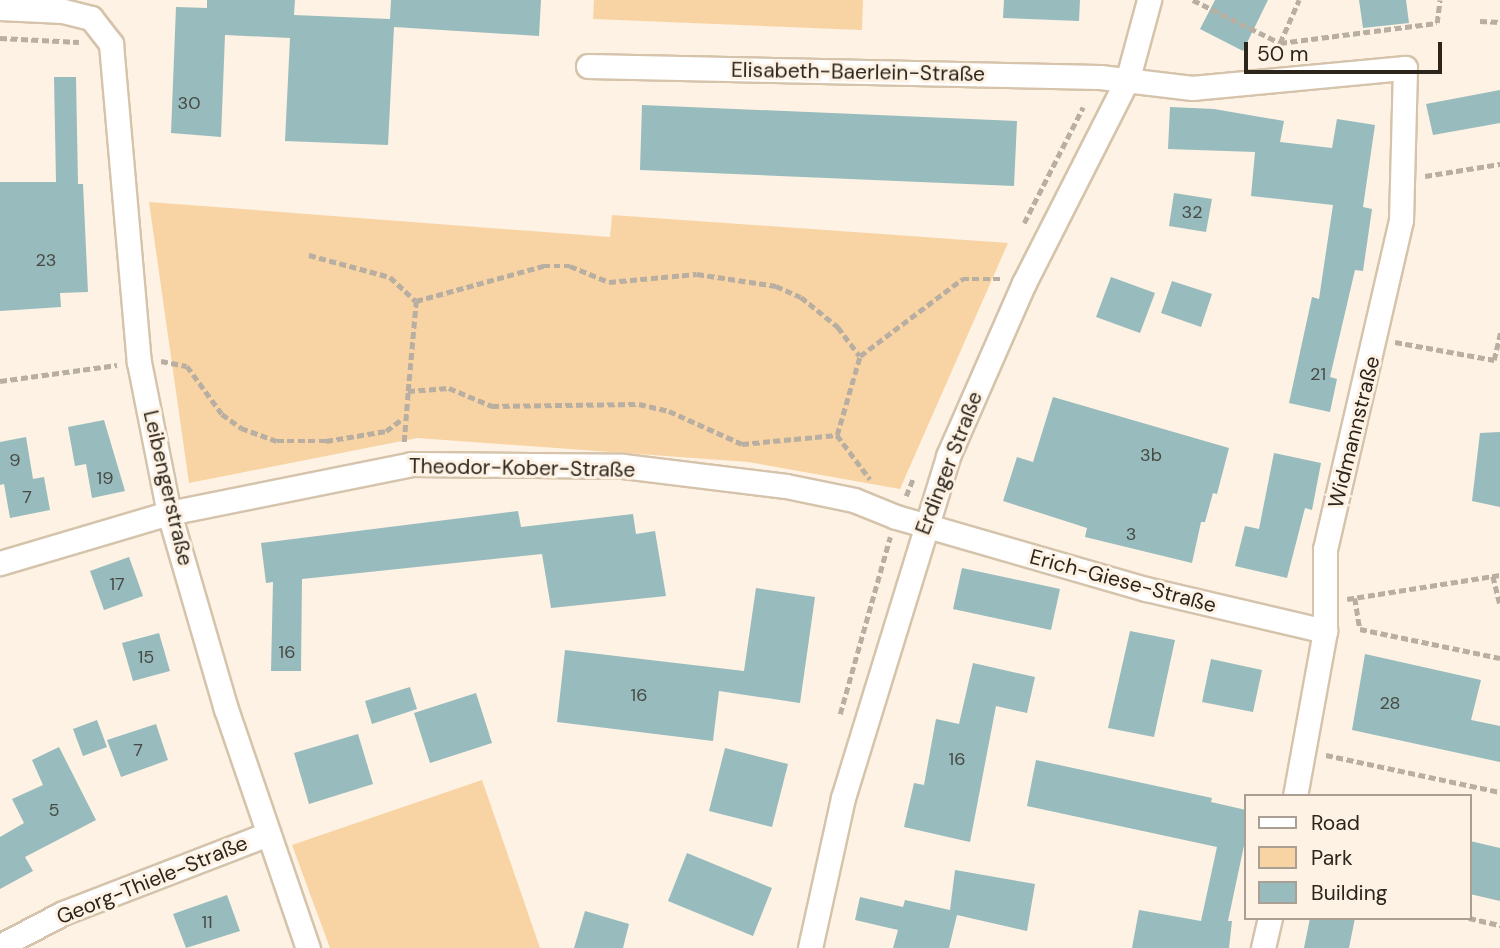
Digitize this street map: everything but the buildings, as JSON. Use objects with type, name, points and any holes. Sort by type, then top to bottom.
[{"type":"street","name":"Erdinger Straße","points":[[810,948],[843,798],[924,524],[948,456],[1024,283],[1128,79],[1149,0]]},
{"type":"street","points":[[0,8],[63,11],[91,9],[111,44]]},
{"type":"street","name":"Leibengerstraße","points":[[111,44],[139,362],[169,513],[226,709],[307,948]]},
{"type":"street","name":"Elisabeth-Baerlein-Straße","points":[[588,66],[1128,79],[1192,88],[1405,68]]},
{"type":"street","name":"Widmannstraße","points":[[1295,794],[1325,631],[1325,549],[1377,339],[1401,220],[1405,68]]},
{"type":"street","name":"Theodor-Kober-Straße","points":[[0,563],[169,513],[404,465],[623,466],[786,486],[854,500],[924,524]]},
{"type":"street","name":"Erich-Giese-Straße","points":[[924,524],[1146,589],[1325,631]]},
{"type":"street","name":"Georg-Thiele-Straße","points":[[0,946],[63,913],[268,834]]},
{"type":"street","points":[[1263,948],[1269,920]]},
{"type":"path","points":[[1193,0],[1279,43],[1437,23],[1440,0]]},
{"type":"path","points":[[1279,43],[1299,0]]},
{"type":"path","points":[[1480,21],[1500,22]]},
{"type":"path","points":[[0,38],[111,44]]},
{"type":"path","points":[[1402,180],[1500,164]]},
{"type":"path","points":[[309,255],[390,277],[416,301]]},
{"type":"path","points":[[416,301],[543,266],[570,266],[621,282],[697,274],[776,286],[801,297],[838,327],[860,356]]},
{"type":"path","points":[[837,435],[860,356],[962,279],[1000,279]]},
{"type":"path","points":[[404,465],[402,419],[408,391],[416,301]]},
{"type":"path","points":[[1377,339],[1494,360],[1500,333]]},
{"type":"path","points":[[0,381],[139,362],[171,361],[187,366],[222,414],[241,428],[277,441],[338,439],[386,431],[402,419]]},
{"type":"path","points":[[408,391],[449,388],[492,406],[639,404],[669,411],[742,444],[837,435]]},
{"type":"path","points":[[837,435],[874,483]]},
{"type":"path","points":[[894,496],[904,499]]},
{"type":"path","points":[[1326,602],[1500,575]]},
{"type":"path","points":[[1493,576],[1500,604]]},
{"type":"path","points":[[1355,598],[1360,629],[1500,658]]},
{"type":"path","points":[[1305,750],[1500,792]]},
{"type":"path","points":[[1472,919],[1500,925]]},
{"type":"green space","points":[[594,0],[863,0],[862,30],[593,19]]},
{"type":"green space","points":[[149,202],[610,237],[612,215],[1008,243],[900,489],[748,462],[417,438],[189,483]]},
{"type":"green space","points":[[482,780],[540,948],[330,948],[292,845]]}]
